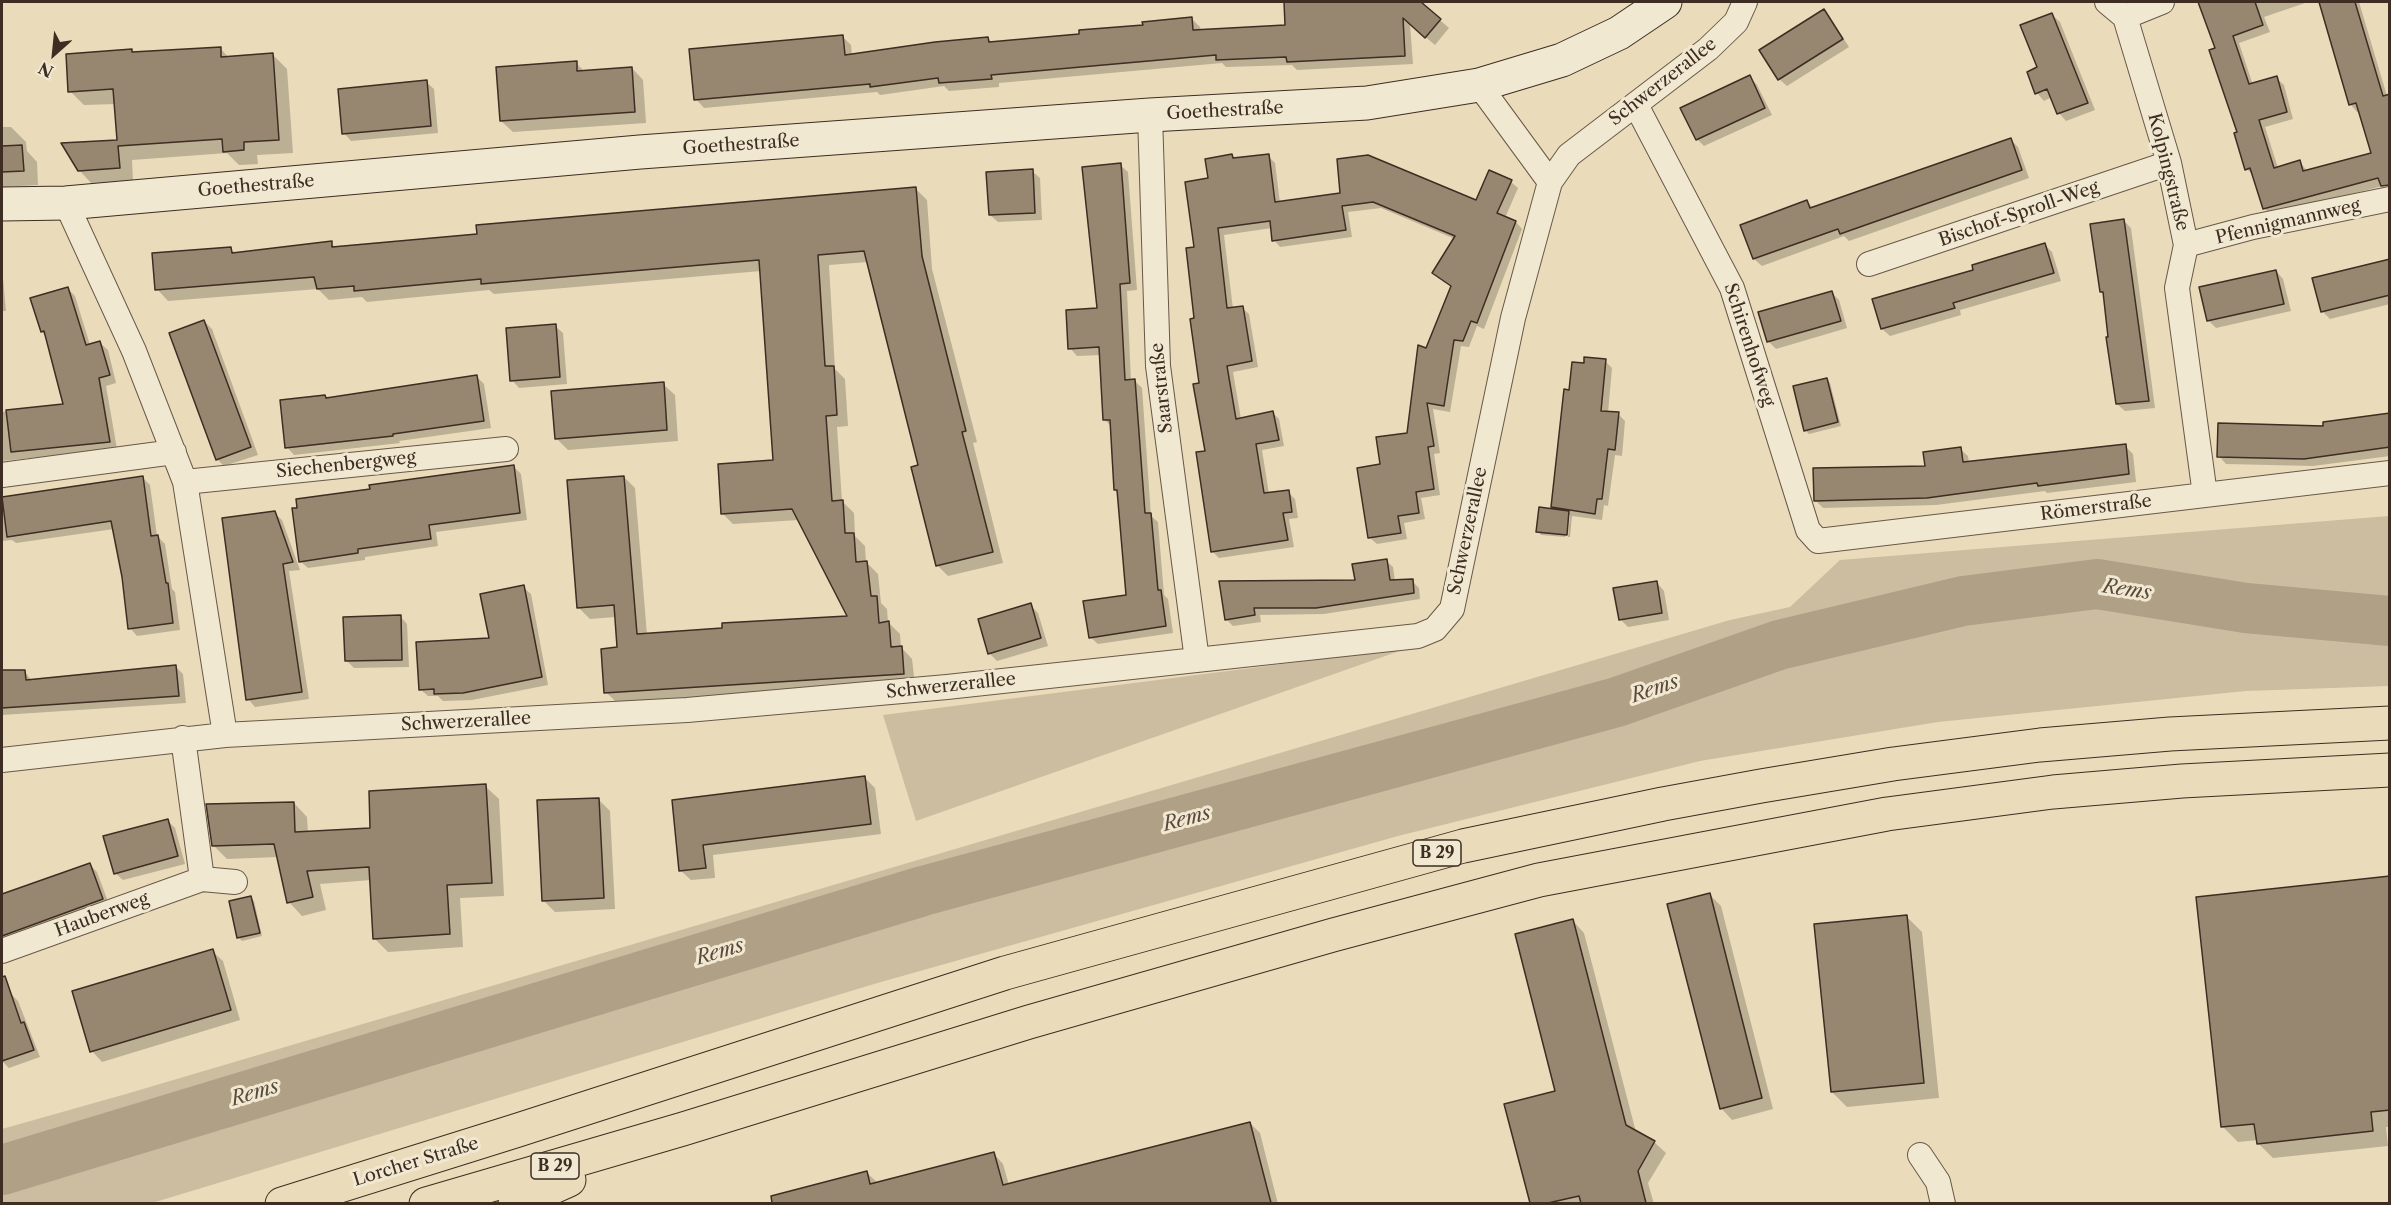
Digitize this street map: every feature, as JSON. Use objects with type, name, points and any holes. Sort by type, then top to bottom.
[{"type":"highway","name":"Lorcher Straße","points":[[282,1203],[515,1131],[1005,973],[1463,846],[1663,804],[1893,764],[2040,745],[2170,734],[2390,723]]},
{"type":"highway","name":"B 29","points":[[426,1203],[683,1129],[1029,1022],[1333,935],[1539,880],[1887,814],[2042,794],[2182,781],[2390,770]]},
{"type":"highway","points":[[515,1203],[683,1129]]},
{"type":"street","name":"Goethestraße","points":[[2,204],[66,203],[640,152],[1150,115],[1367,103],[1479,85],[1562,60],[1618,33],[1665,2]]},
{"type":"street","name":"Schwerzerallee","points":[[2,760],[183,738],[687,710],[946,687],[1418,636],[1436,629],[1452,609],[1513,318],[1550,182],[1569,155],[1708,49],[1736,22],[1745,2]]},
{"type":"street","points":[[2107,2],[2126,17],[2162,2]]},
{"type":"street","name":"Kolpingstraße","points":[[2126,17],[2169,163],[2186,245],[2176,288],[2205,495]]},
{"type":"street","points":[[1479,85],[1550,182]]},
{"type":"street","name":"Schirenhofweg","points":[[1636,105],[1732,288],[1808,530]]},
{"type":"street","name":"Saarstraße","points":[[1150,115],[1158,366],[1197,660]]},
{"type":"street","name":"Bischof-Sproll-Weg","points":[[1869,264],[2169,163]]},
{"type":"street","name":"Pfennigmannweg","points":[[2186,245],[2253,227],[2390,199]]},
{"type":"street","points":[[66,203],[134,351],[185,482],[225,735]]},
{"type":"street","name":"Siechenbergweg","points":[[185,482],[506,449]]},
{"type":"street","points":[[2,475],[174,452]]},
{"type":"street","name":"Römerstraße","points":[[1808,530],[1818,541],[1834,541],[2390,473]]},
{"type":"street","points":[[183,738],[202,879]]},
{"type":"street","name":"Hauberweg","points":[[2,951],[202,879],[235,882]]},
{"type":"street","points":[[1920,1155],[1938,1182],[1943,1203]]},
{"type":"shaded area","points":[[2389,516],[2389,686],[2246,691],[1938,722],[1700,761],[1398,836],[874,984],[152,1203],[2,1203],[2,1129],[1730,620],[1790,607],[1840,560]]},
{"type":"shaded area","points":[[1408,648],[916,821],[883,715]]},
{"type":"building","points":[[1284,2],[1421,2],[1441,19],[1425,38],[1403,18],[1405,56],[1287,62],[1286,57],[1216,60],[1216,55],[991,75],[992,79],[939,83],[938,78],[870,87],[870,84],[694,100],[689,49],[843,35],[845,55],[988,37],[989,42],[1079,34],[1079,30],[1143,25],[1142,22],[1192,17],[1193,30],[1285,25]]},
{"type":"building","points":[[2198,2],[2255,2],[2263,25],[2233,36],[2249,84],[2277,76],[2287,112],[2259,120],[2274,168],[2300,160],[2303,171],[2371,153],[2356,103],[2349,105],[2319,2],[2355,2],[2383,96],[2390,94],[2390,185],[2381,186],[2378,178],[2263,209],[2250,168],[2245,170],[2234,133],[2237,132],[2209,50],[2215,48]]},
{"type":"building","points":[[1824,9],[1843,39],[1778,80],[1759,50]]},
{"type":"building","points":[[2052,13],[2088,103],[2057,114],[2047,89],[2035,94],[2027,72],[2037,67],[2020,25]]},
{"type":"building","points":[[221,47],[221,57],[273,53],[279,140],[244,142],[244,150],[223,152],[222,139],[118,146],[120,168],[78,171],[61,143],[117,140],[113,89],[68,92],[66,54],[132,49],[132,52]]},
{"type":"building","points":[[577,61],[577,71],[632,67],[635,112],[500,121],[496,67]]},
{"type":"building","points":[[1750,75],[1765,108],[1696,140],[1680,108]]},
{"type":"building","points":[[427,80],[431,126],[342,134],[338,89]]},
{"type":"building","points":[[2011,138],[2022,170],[1840,234],[1838,229],[1753,259],[1740,225],[1807,200],[1810,208]]},
{"type":"building","points":[[22,145],[24,171],[2,172],[2,146]]},
{"type":"building","points":[[1232,154],[1233,158],[1269,154],[1275,202],[1340,193],[1337,159],[1368,155],[1476,200],[1489,170],[1512,180],[1497,213],[1516,221],[1477,323],[1471,321],[1463,341],[1454,340],[1444,406],[1427,403],[1434,446],[1428,447],[1434,489],[1416,492],[1419,513],[1398,516],[1401,533],[1368,538],[1357,468],[1380,464],[1376,437],[1407,433],[1418,345],[1426,348],[1451,286],[1432,273],[1455,236],[1373,202],[1342,206],[1346,230],[1272,241],[1270,221],[1218,228],[1227,308],[1243,306],[1252,361],[1227,366],[1236,419],[1273,411],[1279,440],[1256,444],[1264,493],[1289,490],[1292,512],[1283,513],[1288,540],[1211,552],[1196,452],[1205,451],[1193,384],[1199,383],[1190,319],[1194,318],[1186,248],[1194,247],[1185,182],[1208,178],[1205,159]]},
{"type":"building","points":[[1121,163],[1130,283],[1120,284],[1125,380],[1135,379],[1145,513],[1151,513],[1158,590],[1161,590],[1166,626],[1089,638],[1083,601],[1126,595],[1117,490],[1114,490],[1110,420],[1103,420],[1099,347],[1068,349],[1066,310],[1097,308],[1082,167]]},
{"type":"building","points":[[1033,169],[1035,213],[989,215],[986,172]]},
{"type":"building","points":[[916,187],[922,256],[966,431],[962,432],[993,552],[936,566],[911,467],[918,465],[864,251],[818,255],[825,366],[834,366],[837,415],[826,416],[832,501],[843,500],[845,533],[854,533],[856,562],[867,561],[871,596],[877,596],[879,623],[889,621],[891,647],[902,646],[904,674],[604,693],[601,649],[617,647],[614,605],[577,608],[567,480],[624,476],[637,634],[722,628],[722,623],[847,616],[792,509],[721,514],[718,464],[773,460],[759,260],[481,284],[481,279],[354,291],[354,286],[317,289],[314,277],[155,290],[152,253],[231,247],[232,253],[332,241],[332,247],[477,234],[476,225]]},
{"type":"building","points":[[2124,219],[2149,401],[2116,404],[2106,337],[2108,337],[2103,292],[2100,292],[2090,224]]},
{"type":"building","points":[[2045,243],[2054,273],[1953,303],[1955,308],[1881,329],[1872,299],[1973,270],[1972,265]]},
{"type":"building","points":[[2390,259],[2390,295],[2321,312],[2312,278]]},
{"type":"building","points":[[2276,270],[2284,304],[2207,321],[2199,287]]},
{"type":"building","points":[[68,287],[86,345],[100,341],[110,375],[99,378],[110,442],[11,452],[6,410],[63,404],[44,331],[41,332],[30,298]]},
{"type":"building","points":[[1832,291],[1841,321],[1767,342],[1758,312]]},
{"type":"building","points":[[204,320],[251,447],[216,460],[169,333]]},
{"type":"building","points":[[556,324],[560,377],[510,381],[506,328]]},
{"type":"building","points":[[1584,357],[1606,359],[1601,411],[1619,412],[1615,450],[1608,449],[1602,499],[1597,499],[1595,514],[1551,507],[1564,389],[1569,390],[1572,362],[1584,363]]},
{"type":"building","points":[[477,375],[484,421],[393,434],[393,436],[285,448],[280,400],[325,395],[326,398]]},
{"type":"building","points":[[1827,378],[1838,422],[1804,431],[1793,386]]},
{"type":"building","points":[[664,382],[667,430],[555,439],[551,391]]},
{"type":"building","points":[[2390,413],[2390,447],[2304,459],[2217,457],[2218,423],[2323,426],[2323,422]]},
{"type":"building","points":[[2126,444],[2129,474],[2038,486],[2037,483],[1927,498],[1814,501],[1813,468],[1925,466],[1923,452],[1961,447],[1963,462]]},
{"type":"building","points":[[514,465],[520,513],[429,525],[431,539],[358,549],[358,553],[299,562],[292,508],[297,508],[296,499],[370,489],[369,485]]},
{"type":"building","points":[[143,476],[151,536],[158,535],[173,623],[128,629],[122,577],[111,521],[7,537],[2,497]]},
{"type":"building","points":[[1539,507],[1569,511],[1567,535],[1536,532]]},
{"type":"building","points":[[275,511],[293,562],[283,564],[302,692],[246,700],[222,518]]},
{"type":"building","points":[[1387,559],[1390,580],[1413,579],[1414,593],[1316,608],[1254,608],[1255,615],[1225,620],[1219,581],[1355,580],[1352,564]]},
{"type":"building","points":[[1657,581],[1662,613],[1619,620],[1613,588]]},
{"type":"building","points":[[524,585],[542,677],[463,693],[434,694],[434,689],[419,690],[416,642],[489,638],[480,594]]},
{"type":"building","points":[[1031,603],[1041,638],[988,654],[978,619]]},
{"type":"building","points":[[401,615],[402,660],[345,661],[343,617]]},
{"type":"building","points":[[176,665],[179,696],[2,708],[2,670],[25,670],[26,680]]},
{"type":"building","points":[[865,776],[871,824],[703,845],[706,868],[679,871],[672,800]]},
{"type":"building","points":[[486,784],[492,883],[447,885],[450,934],[373,939],[369,867],[307,871],[313,897],[287,903],[274,844],[212,846],[206,804],[294,802],[295,832],[370,828],[369,791]]},
{"type":"building","points":[[599,798],[604,898],[542,901],[537,800]]},
{"type":"building","points":[[168,819],[178,856],[114,874],[103,836]]},
{"type":"building","points":[[90,863],[103,899],[2,936],[2,894]]},
{"type":"building","points":[[2390,876],[2390,1110],[2371,1112],[2373,1131],[2257,1144],[2254,1124],[2221,1127],[2196,897]]},
{"type":"building","points":[[1710,893],[1762,1098],[1720,1109],[1667,904]]},
{"type":"building","points":[[251,896],[260,933],[237,938],[229,901]]},
{"type":"building","points":[[1907,915],[1924,1083],[1831,1092],[1814,924]]},
{"type":"building","points":[[1573,919],[1626,1125],[1655,1141],[1638,1171],[1646,1203],[1581,1203],[1579,1196],[1548,1203],[1530,1203],[1504,1104],[1555,1091],[1515,934]]},
{"type":"building","points":[[213,949],[231,1010],[90,1052],[72,991]]},
{"type":"building","points":[[5,976],[21,1023],[24,1022],[34,1050],[2,1061],[2,977]]},
{"type":"building","points":[[1250,1122],[1271,1203],[772,1203],[771,1196],[867,1171],[870,1184],[994,1152],[1003,1185]]},
{"type":"waterway","name":"Rems","points":[[2,1170],[923,891],[1617,702],[1779,645],[1963,601],[2097,584],[2246,608],[2390,621]]}]
